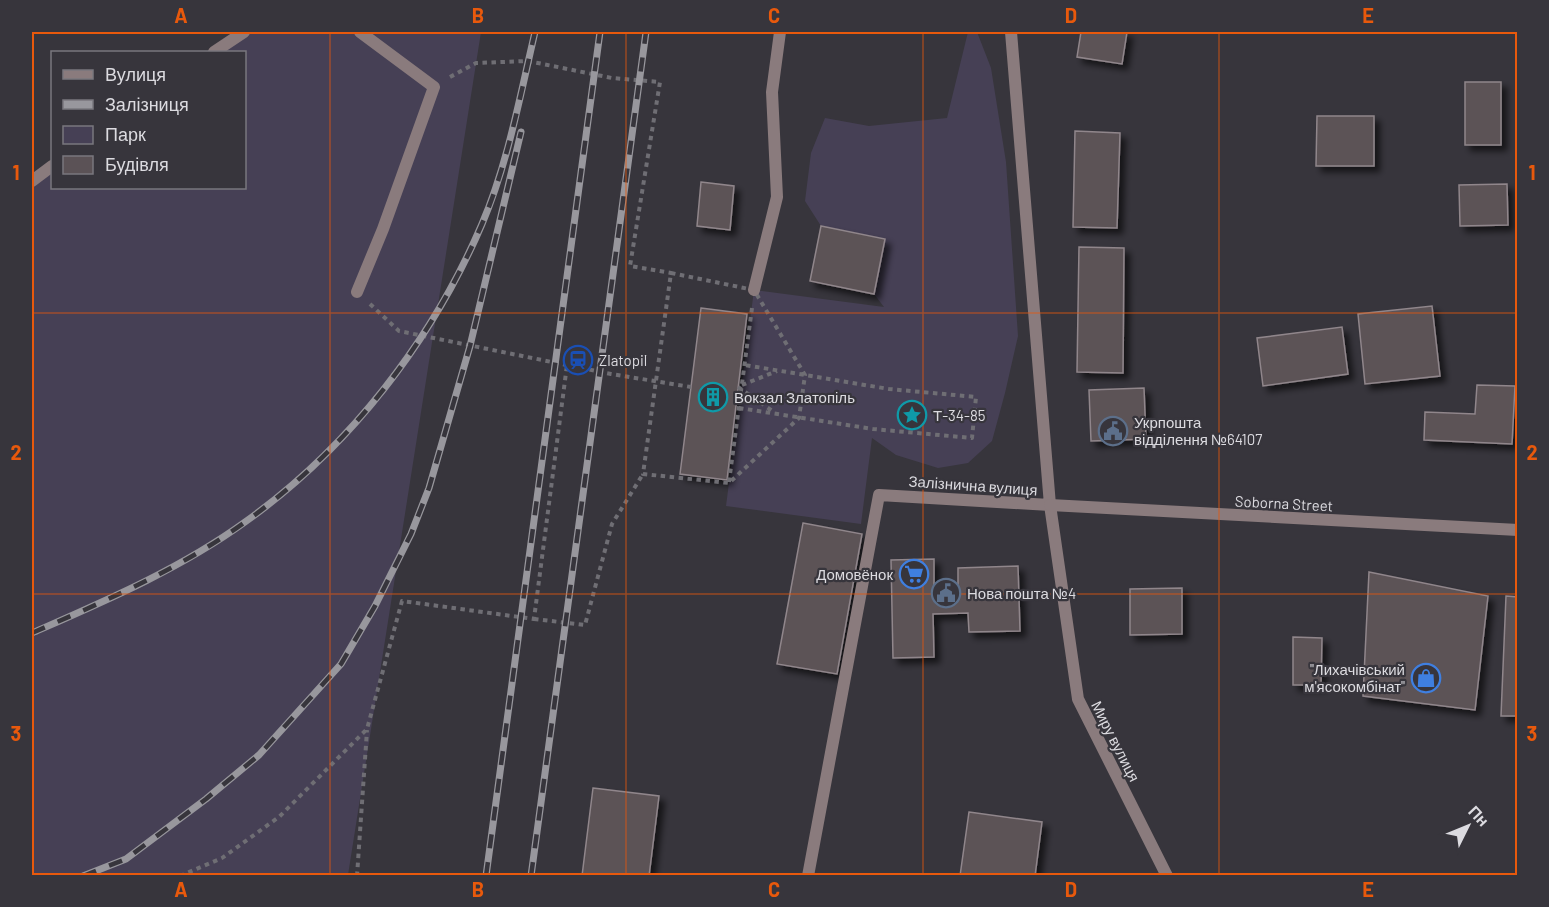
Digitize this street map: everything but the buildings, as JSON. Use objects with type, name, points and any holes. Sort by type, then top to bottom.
[{"type":"street","points":[[216,51],[244,32]]},
{"type":"street","points":[[357,292],[383,229],[434,87],[360,32]]},
{"type":"street","points":[[754,290],[777,197],[772,92],[780,32]]},
{"type":"street","name":"Залізнична вулиця","points":[[808,876],[879,495],[1050,505],[1011,32]]},
{"type":"street","points":[[32,182],[51,167]]},
{"type":"street","name":"Soborna Street","points":[[1050,505],[1518,530]]},
{"type":"street","name":"Миру вулиця","points":[[1050,505],[1078,699],[1167,876]]},
{"type":"path","points":[[434,87],[476,63],[528,61],[612,78],[660,82],[630,266],[754,290],[805,375],[800,418],[729,483],[643,474]]},
{"type":"path","points":[[357,876],[367,729],[402,601],[585,625],[612,524],[643,474],[671,273]]},
{"type":"path","points":[[729,483],[754,290]]},
{"type":"path","points":[[357,292],[399,331],[691,387]]},
{"type":"path","points":[[534,619],[567,365]]},
{"type":"path","points":[[739,408],[873,429],[972,438],[976,397],[889,389],[745,365]]},
{"type":"path","points":[[742,387],[779,370]]},
{"type":"path","points":[[742,387],[777,414]]},
{"type":"path","points":[[180,876],[222,858],[279,817],[367,729]]},
{"type":"green space","points":[[244,32],[481,32],[348,875],[32,876],[32,181],[51,167],[51,189],[246,189],[246,51],[216,51]]},
{"type":"green space","points":[[968,32],[977,32],[991,68],[1006,162],[1018,336],[992,441],[968,463],[938,468],[896,455],[872,438],[861,524],[726,506],[754,290],[884,307],[874,294],[885,239],[821,226],[805,201],[811,153],[825,118],[869,126],[947,118]]},
{"type":"railway","points":[[32,633],[114,596],[195,555],[245,522],[319,461],[384,389],[439,310],[482,224],[506,153],[535,32]]},
{"type":"railway","points":[[486,876],[600,32]]},
{"type":"railway","points":[[531,876],[646,32]]},
{"type":"railway","points":[[83,876],[126,859],[206,799],[259,755],[341,664],[375,606],[411,534],[429,488],[470,346],[521,132]]},
{"type":"place","name":"Zlatopil","points":[[578,360]]},
{"type":"place","name":"Вокзал Златопіль","points":[[713,397]]},
{"type":"place","name":"Т-34-85","points":[[912,415]]},
{"type":"place","name":"Укрпошта відділення №64107","points":[[1113,431]]},
{"type":"place","name":"Домовёнок","points":[[914,574]]},
{"type":"place","name":"Нова пошта №4","points":[[946,593]]},
{"type":"place","name":"\"Лихачівський м'ясокомбінат\"","points":[[1426,678]]}]
